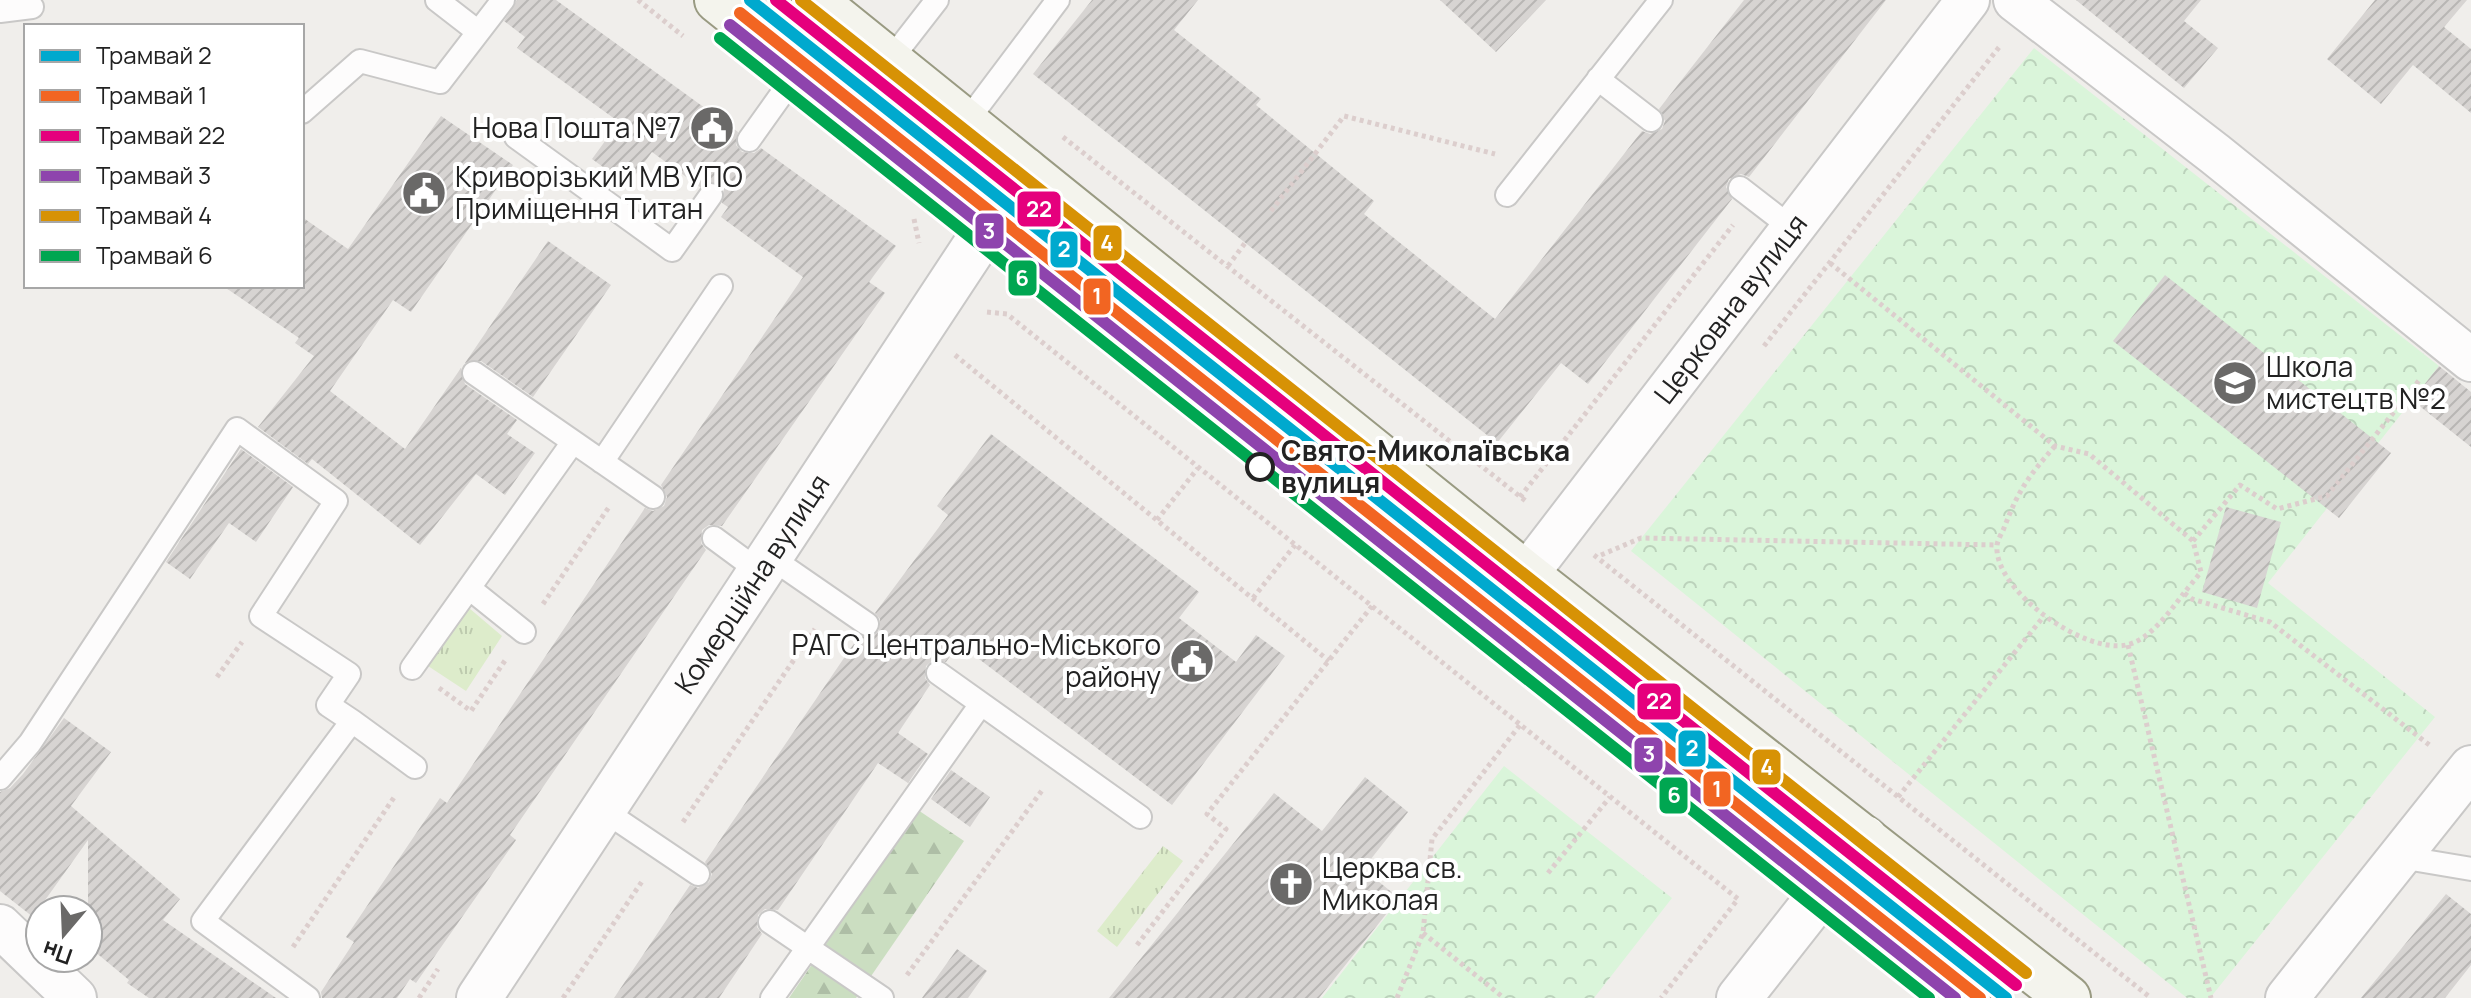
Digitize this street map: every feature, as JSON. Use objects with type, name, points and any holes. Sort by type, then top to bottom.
[{"type":"main road","points":[[717,0],[1968,998]]},
{"type":"main road","points":[[814,0],[1527,575],[2068,998]]},
{"type":"street","name":"Церковна вулиця","points":[[1493,618],[1968,0]]},
{"type":"street","points":[[2022,5],[2460,351]]},
{"type":"street","name":"Комерційна вулиця","points":[[479,998],[1025,170]]},
{"type":"street","points":[[2287,998],[2400,857],[2454,759]]},
{"type":"street","points":[[1739,998],[1865,838]]},
{"type":"street","points":[[0,926],[75,998]]},
{"type":"lane","points":[[437,0],[477,31]]},
{"type":"lane","points":[[304,110],[360,61],[440,82],[503,0]]},
{"type":"lane","points":[[853,108],[937,0]]},
{"type":"lane","points":[[930,170],[968,124],[1058,0]]},
{"type":"lane","points":[[1507,195],[1661,0]]},
{"type":"lane","points":[[0,11],[32,7]]},
{"type":"lane","points":[[749,140],[801,67]]},
{"type":"lane","points":[[1598,79],[1651,120]]},
{"type":"lane","points":[[516,137],[672,250],[711,195]]},
{"type":"lane","points":[[1746,194],[1793,229]]},
{"type":"lane","points":[[602,462],[721,286]]},
{"type":"lane","points":[[474,373],[653,497]]},
{"type":"lane","points":[[0,778],[30,743],[237,429],[336,501],[261,616],[349,674],[328,705],[415,767]]},
{"type":"lane","points":[[412,668],[573,442]]},
{"type":"lane","points":[[714,538],[834,601],[867,624]]},
{"type":"lane","points":[[469,588],[524,632]]},
{"type":"lane","points":[[938,673],[1140,817]]},
{"type":"lane","points":[[772,998],[981,704]]},
{"type":"lane","points":[[308,998],[203,921],[352,721]]},
{"type":"lane","points":[[603,810],[698,874]]},
{"type":"lane","points":[[2400,857],[2471,869]]},
{"type":"lane","points":[[770,922],[807,947],[890,992]]},
{"type":"path","points":[[638,0],[687,39]]},
{"type":"path","points":[[1762,349],[2022,5]]},
{"type":"path","points":[[1271,211],[1344,116],[1532,163]]},
{"type":"path","points":[[1059,133],[2151,998]]},
{"type":"path","points":[[1520,497],[1746,194]]},
{"type":"path","points":[[904,211],[916,221],[919,254]]},
{"type":"path","points":[[1228,266],[1245,243]]},
{"type":"path","points":[[1830,263],[2055,446],[2089,454],[2193,541],[2201,572],[2169,613],[2128,645],[2100,645],[2074,637],[2044,616],[2018,590],[2002,564],[1997,545],[2012,501],[2055,446]]},
{"type":"path","points":[[982,313],[994,310],[1007,314],[1738,899],[1661,998]]},
{"type":"path","points":[[944,367],[961,344]]},
{"type":"path","points":[[2193,541],[2240,485],[2277,509],[2327,496],[2460,351]]},
{"type":"path","points":[[954,354],[1329,661]]},
{"type":"path","points":[[1157,520],[1198,468]]},
{"type":"path","points":[[1596,557],[1641,538],[1997,545]]},
{"type":"path","points":[[1596,557],[1606,544]]},
{"type":"path","points":[[1253,598],[1295,545]]},
{"type":"path","points":[[2184,593],[2192,599],[2270,622],[2454,759]]},
{"type":"path","points":[[563,998],[834,601]]},
{"type":"path","points":[[1137,945],[1226,829],[1207,814],[1372,606]]},
{"type":"path","points":[[1898,797],[2044,616]]},
{"type":"path","points":[[2128,645],[2211,998]]},
{"type":"path","points":[[1397,998],[1423,933],[1432,839],[1520,725]]},
{"type":"path","points":[[890,992],[1064,761]]},
{"type":"path","points":[[275,974],[415,767]]},
{"type":"path","points":[[1548,873],[1610,797]]},
{"type":"path","points":[[1423,933],[1504,998]]},
{"type":"path","points":[[419,998],[445,959]]},
{"type":"green space","points":[[2034,48],[2439,366],[2268,583],[2435,717],[2210,998],[2187,998],[1631,551]]},
{"type":"green space","points":[[469,608],[502,636],[466,691],[428,666]]},
{"type":"green space","points":[[1504,766],[1672,898],[1594,998],[1322,998]]},
{"type":"green space","points":[[918,810],[964,841],[856,998],[789,998]]},
{"type":"green space","points":[[1163,846],[1183,861],[1117,947],[1097,931]]},
{"type":"building","points":[[517,0],[556,0],[738,132],[736,145],[742,152],[754,153],[761,148],[896,246],[869,282],[885,293],[722,526],[709,525],[702,530],[701,543],[706,550],[510,835],[516,840],[416,983],[410,979],[397,998],[322,998],[321,992],[354,942],[346,937],[440,798],[447,803],[645,508],[653,511],[664,506],[667,497],[661,485],[803,277],[721,217],[728,207],[722,203],[724,190],[718,183],[706,182],[700,187],[652,152],[628,185],[592,159],[619,122],[517,48],[525,37],[504,21]]},
{"type":"building","points":[[1092,0],[1198,0],[1174,30],[1261,99],[1256,105],[1374,201],[1364,214],[1495,319],[1642,131],[1650,134],[1662,129],[1665,121],[1659,109],[1744,0],[1886,0],[1749,177],[1741,174],[1729,179],[1726,187],[1732,199],[1588,384],[1561,363],[1497,443],[1033,74]]},
{"type":"building","points":[[1440,0],[1546,0],[1496,52]]},
{"type":"building","points":[[2076,0],[2201,0],[2184,21],[2218,48],[2184,88]]},
{"type":"building","points":[[2375,0],[2467,0],[2444,27],[2471,49],[2471,113],[2413,65],[2381,104],[2327,59]]},
{"type":"building","points":[[441,116],[513,165],[411,312],[393,300],[330,391],[405,449],[461,368],[465,384],[517,420],[507,434],[535,453],[505,495],[476,474],[420,545],[312,459],[308,464],[258,427],[314,356],[295,343],[299,338],[226,288],[304,288],[304,218],[348,249]]},
{"type":"building","points":[[548,241],[611,285],[533,397],[481,361],[465,363]]},
{"type":"building","name":"Школа мистецтв №2","points":[[2165,275],[2391,453],[2339,518],[2113,341]]},
{"type":"building","points":[[2439,366],[2471,392],[2471,447],[2412,400]]},
{"type":"building","points":[[991,434],[1199,592],[1179,618],[1236,662],[1256,635],[1285,656],[1172,805],[959,644],[946,662],[933,660],[926,666],[925,678],[930,685],[898,733],[928,754],[908,783],[878,763],[778,910],[765,909],[758,915],[757,927],[762,934],[719,998],[614,998],[690,885],[698,888],[709,882],[712,874],[705,862],[859,636],[872,637],[879,631],[880,619],[875,613],[948,515],[937,506]]},
{"type":"building","points":[[241,449],[293,487],[256,542],[229,523],[190,579],[166,562]]},
{"type":"building","points":[[2226,507],[2281,522],[2257,608],[2202,592]]},
{"type":"building","points":[[64,718],[111,752],[71,806],[180,899],[163,920],[276,998],[149,998],[127,983],[129,980],[104,959],[104,894],[88,894],[88,840],[49,894],[24,894],[24,910],[0,891],[0,792],[10,788]]},
{"type":"building","points":[[951,770],[990,797],[970,827],[931,799]]},
{"type":"building","name":"Церква св. Миколая","points":[[1365,777],[1408,812],[1363,869],[1399,898],[1319,998],[1109,998],[1274,793],[1322,831]]},
{"type":"building","points":[[2446,894],[2471,914],[2471,965],[2445,998],[2361,998]]},
{"type":"building","points":[[957,949],[987,971],[968,998],[922,998]]},
{"type":"tram line","name":"2","points":[[750,0],[2006,998]]},
{"type":"tram line","name":"22","points":[[776,0],[2016,985]]},
{"type":"tram line","name":"4","points":[[801,0],[2026,973]]},
{"type":"tram line","name":"1","points":[[740,13],[1980,998]]},
{"type":"tram line","name":"3","points":[[730,25],[1955,998]]},
{"type":"tram line","name":"6","points":[[720,38],[1929,998]]},
{"type":"place","name":"Нова Пошта №7","points":[[712,128]]},
{"type":"place","name":"Криворізький МВ УПО Приміщення Титан","points":[[424,193]]},
{"type":"place","name":"Школа мистецтв №2","points":[[2235,383]]},
{"type":"place","name":"Свято-Миколаївська вулиця","points":[[1260,467]]},
{"type":"place","name":"РАГС Центрально-Міського району","points":[[1192,661]]},
{"type":"place","name":"Церква св. Миколая","points":[[1291,884]]}]
